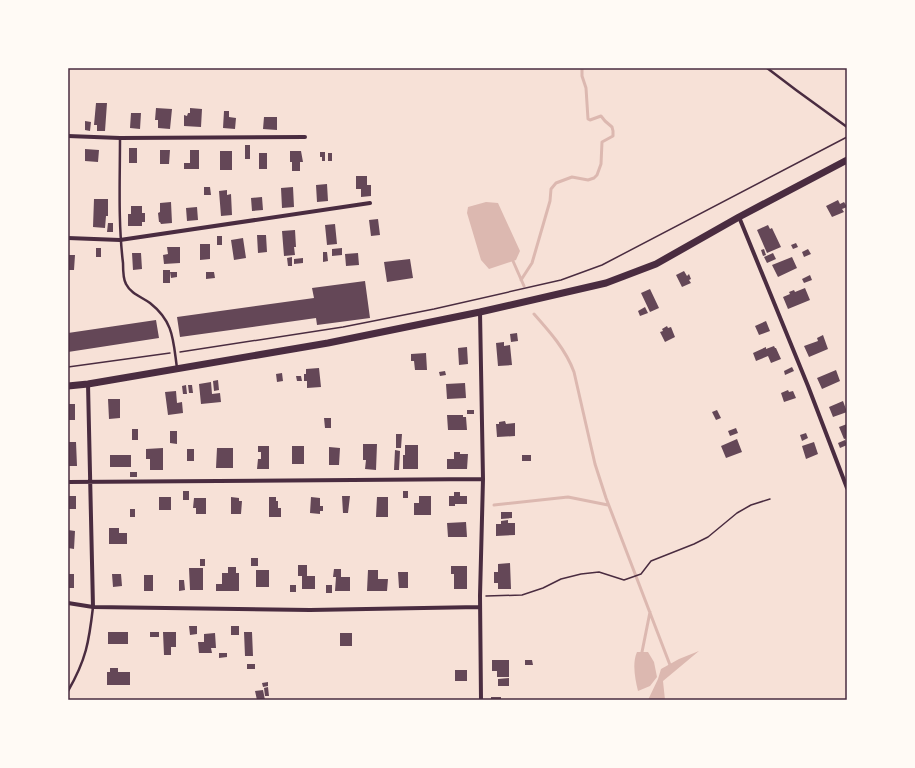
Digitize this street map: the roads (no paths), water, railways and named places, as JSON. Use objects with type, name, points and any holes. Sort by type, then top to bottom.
[{"type":"main road","points":[[68,386],[88,384],[328,343],[574,292],[620,278],[656,264],[739,217],[847,160]]},
{"type":"street","points":[[68,136],[120,138],[305,137]]},
{"type":"street","points":[[68,238],[120,240],[370,203]]},
{"type":"street","points":[[739,217],[808,386],[847,488]]},
{"type":"street","points":[[480,312],[483,479],[480,596],[481,700]]},
{"type":"street","points":[[88,384],[93,607]]},
{"type":"street","points":[[68,482],[483,479]]},
{"type":"street","points":[[68,603],[93,607],[310,610],[480,607]]},
{"type":"lane","points":[[767,68],[847,127]]},
{"type":"lane","points":[[120,138],[120,240],[125,283],[131,291],[150,303],[170,326],[177,369]]},
{"type":"lane","points":[[68,691],[80,669],[88,647],[93,607]]},
{"type":"waterway","points":[[521,280],[532,263],[550,201],[551,189],[556,183],[572,177],[588,180],[594,178],[597,175],[601,164],[602,142],[613,136],[612,127],[601,116],[590,120],[588,119],[586,88],[582,76],[582,68]]},
{"type":"waterway","points":[[513,261],[524,286]]},
{"type":"waterway","points":[[534,314],[552,334],[571,364],[595,464],[606,498],[670,665]]},
{"type":"waterway","points":[[494,505],[568,497],[608,505]]},
{"type":"waterway","points":[[642,652],[650,612]]}]
